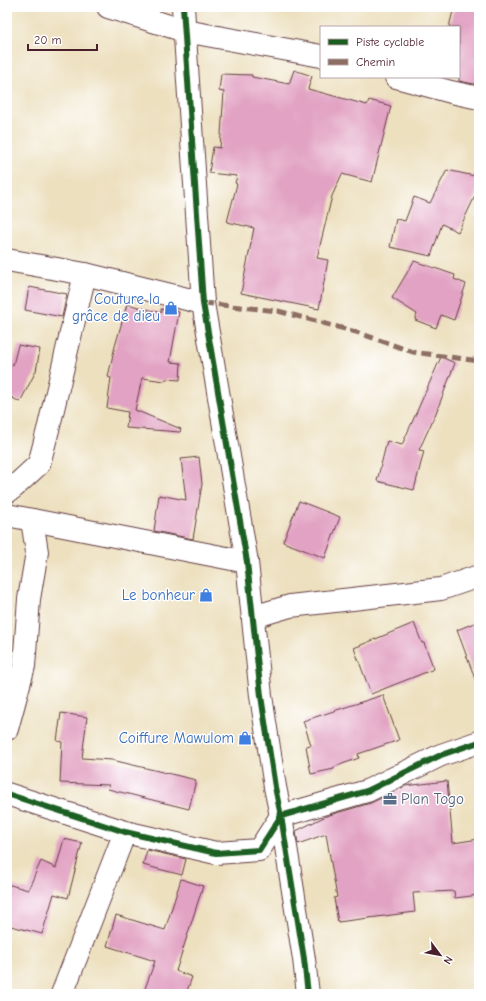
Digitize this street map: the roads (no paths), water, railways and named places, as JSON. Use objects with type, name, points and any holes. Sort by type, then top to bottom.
[{"type":"street","points":[[108,7],[186,31],[320,56]]},
{"type":"street","points":[[183,7],[186,31],[203,303],[247,562],[261,696],[304,959],[308,994]]},
{"type":"street","points":[[400,78],[450,92],[479,98]]},
{"type":"street","points":[[7,260],[85,274],[203,303]]},
{"type":"street","points":[[7,492],[39,464],[85,274]]},
{"type":"street","points":[[7,515],[247,562]]},
{"type":"street","points":[[7,729],[24,666],[29,599],[37,552],[32,520]]},
{"type":"street","points":[[253,617],[290,606],[440,590],[479,576]]},
{"type":"street","points":[[7,794],[125,832],[216,853],[259,850],[281,816],[366,791],[441,755],[479,742]]},
{"type":"street","points":[[62,994],[125,832]]},
{"type":"place","name":"Couture la grâce de dieu","points":[[171,308]]},
{"type":"place","name":"Le bonheur","points":[[206,595]]},
{"type":"place","name":"Coiffure Mawulom","points":[[245,738]]},
{"type":"place","name":"Plan Togo","points":[[390,799]]}]
